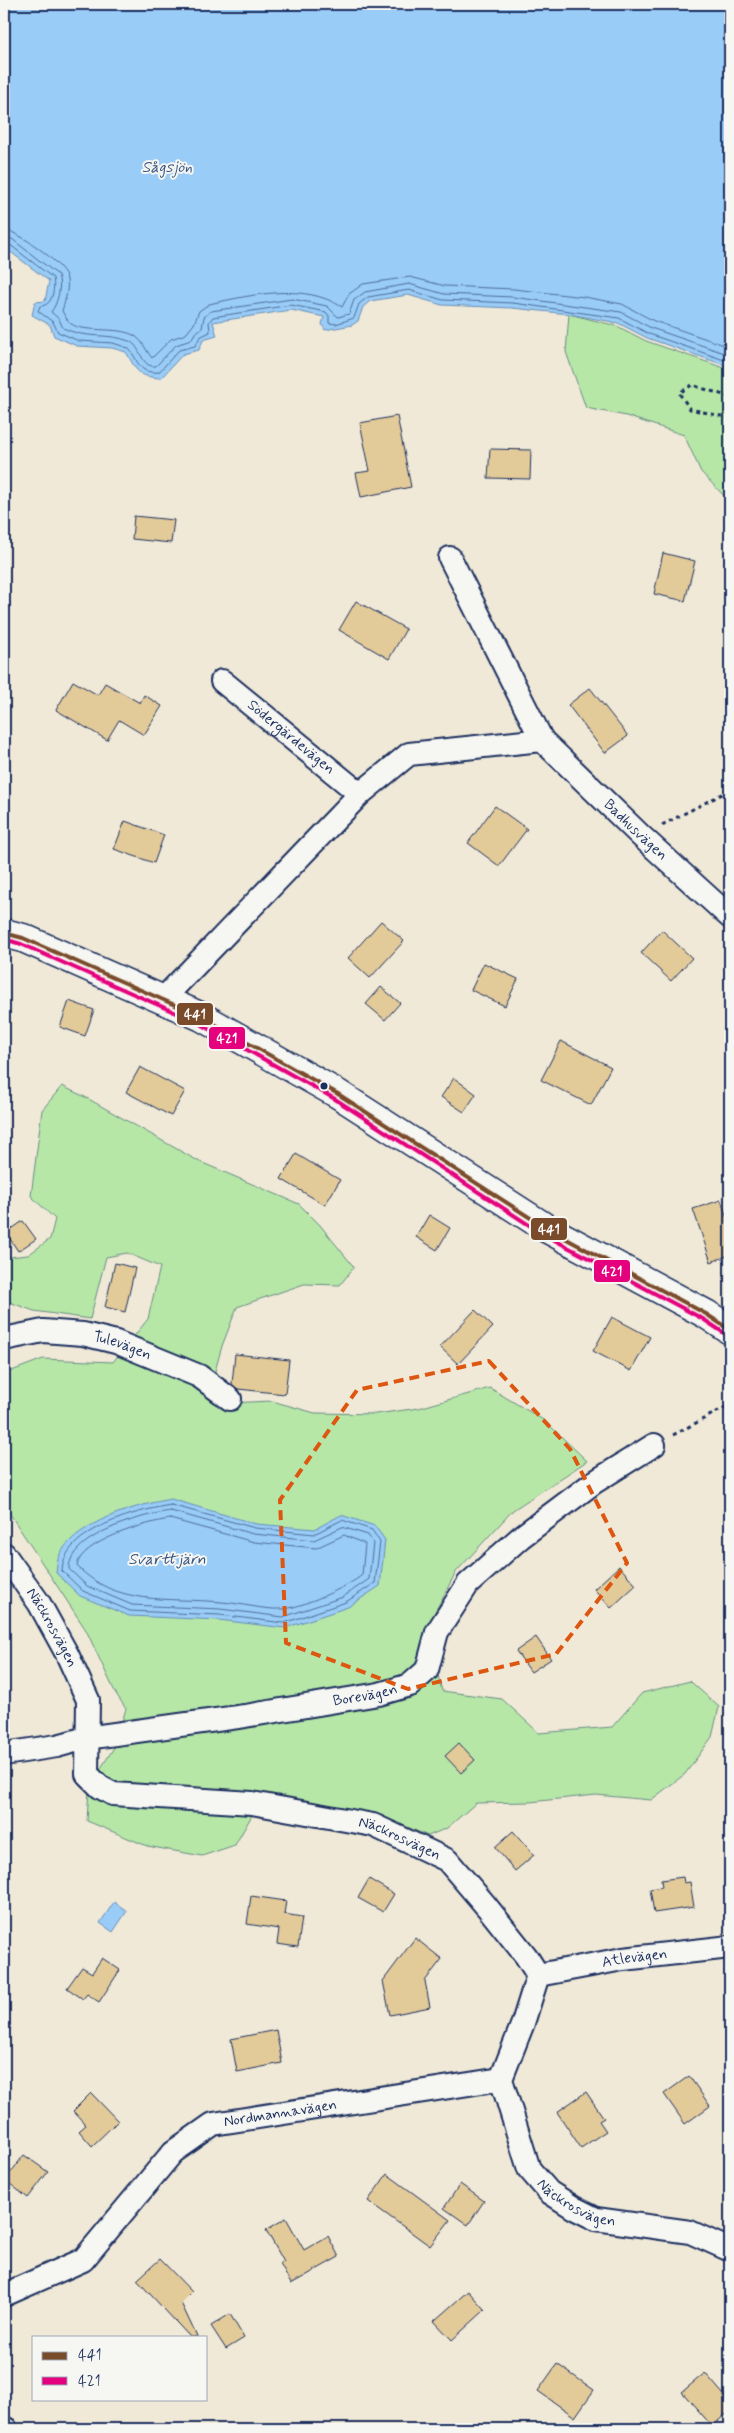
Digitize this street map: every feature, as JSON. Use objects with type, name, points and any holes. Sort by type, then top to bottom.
[{"type":"street","name":"Badhusvägen","points":[[450,558],[542,740],[641,836],[730,917]]},
{"type":"street","name":"Södergärdevägen","points":[[222,681],[360,794]]},
{"type":"street","points":[[163,999],[360,794],[409,754],[542,740]]},
{"type":"street","points":[[4,933],[23,938],[202,1017],[338,1094],[546,1228],[706,1314],[730,1330]]},
{"type":"street","name":"Tulevägen","points":[[4,1339],[43,1331],[83,1334],[116,1342],[199,1376],[230,1399]]},
{"type":"street","name":"Borevägen","points":[[4,1754],[57,1746],[86,1738],[245,1716],[379,1694],[410,1685],[427,1670],[437,1632],[468,1584],[521,1537],[593,1483],[654,1445]]},
{"type":"street","name":"Näckrosvägen","points":[[4,1554],[38,1603],[67,1654],[88,1700],[87,1774],[100,1786],[113,1794],[252,1803],[373,1825],[447,1860],[526,1956],[538,1975]]},
{"type":"street","name":"Atlevägen","points":[[538,1975],[623,1959],[730,1947]]},
{"type":"street","points":[[501,2079],[523,2023],[538,1975]]},
{"type":"street","name":"Näckrosvägen","points":[[501,2079],[529,2169],[549,2192],[574,2208],[596,2218],[690,2232],[730,2250]]},
{"type":"street","name":"Nordmannavägen","points":[[4,2295],[82,2260],[173,2152],[213,2124],[501,2079]]},
{"type":"path","points":[[730,397],[692,385],[679,393],[690,409],[730,418]]},
{"type":"path","points":[[641,836],[730,790]]},
{"type":"path","points":[[654,1445],[730,1406]]},
{"type":"highlighted area","points":[[489,1361],[570,1449],[627,1563],[556,1654],[408,1689],[286,1643],[280,1500],[357,1390]]},
{"type":"green space","points":[[569,314],[617,326],[646,341],[730,370],[730,502],[701,472],[684,435],[626,416],[586,408],[566,352]]},
{"type":"green space","points":[[62,1086],[198,1161],[299,1204],[320,1225],[354,1267],[340,1285],[304,1284],[237,1307],[222,1346],[215,1371],[228,1403],[272,1401],[315,1413],[376,1414],[419,1408],[490,1388],[545,1421],[587,1461],[513,1510],[456,1572],[426,1629],[442,1691],[502,1699],[539,1733],[612,1727],[642,1693],[690,1681],[719,1707],[712,1737],[685,1774],[651,1800],[596,1795],[530,1802],[476,1803],[447,1828],[428,1836],[377,1814],[263,1796],[235,1845],[202,1856],[147,1846],[87,1821],[89,1787],[113,1749],[126,1709],[115,1692],[86,1630],[4,1505],[4,1374],[43,1359],[113,1362],[148,1319],[160,1267],[127,1253],[106,1257],[90,1319],[34,1311],[4,1300],[4,1251],[9,1257],[28,1255],[50,1239],[55,1219],[31,1196],[42,1110]]},
{"type":"water","name":"Sågsjön","points":[[4,4],[730,4],[730,367],[647,338],[618,323],[569,314],[512,308],[442,305],[408,295],[370,301],[363,307],[358,321],[352,325],[325,330],[322,324],[324,317],[291,310],[213,322],[217,336],[203,340],[199,350],[183,354],[161,378],[147,376],[139,372],[126,352],[112,348],[77,346],[54,336],[50,325],[32,315],[35,302],[45,301],[49,281],[4,247]]},
{"type":"water","name":"Svarttjärn","points":[[171,1499],[256,1524],[315,1529],[341,1515],[375,1526],[385,1540],[380,1586],[348,1607],[285,1628],[219,1620],[129,1616],[80,1596],[56,1573],[60,1554],[80,1532],[126,1510]]},
{"type":"water","points":[[114,1902],[127,1911],[113,1932],[100,1923]]},
{"type":"building","points":[[397,416],[411,487],[361,497],[356,473],[370,471],[360,423]]},
{"type":"building","points":[[490,449],[531,450],[530,479],[488,478]]},
{"type":"building","points":[[134,516],[174,520],[171,543],[132,539]]},
{"type":"building","points":[[663,553],[695,561],[685,601],[654,594]]},
{"type":"building","points":[[356,601],[406,629],[389,659],[339,630]]},
{"type":"building","points":[[73,681],[98,695],[105,683],[140,703],[144,695],[162,706],[144,735],[119,720],[107,740],[56,710]]},
{"type":"building","points":[[590,688],[628,736],[605,753],[568,705]]},
{"type":"building","points":[[495,806],[527,829],[499,866],[468,843]]},
{"type":"building","points":[[125,821],[164,835],[154,863],[114,849]]},
{"type":"building","points":[[381,921],[404,941],[370,978],[348,958]]},
{"type":"building","points":[[662,930],[692,958],[671,981],[641,953]]},
{"type":"building","points":[[484,963],[518,979],[505,1006],[471,990]]},
{"type":"building","points":[[381,987],[400,1003],[385,1020],[366,1004]]},
{"type":"building","points":[[69,1001],[94,1010],[85,1036],[60,1027]]},
{"type":"building","points":[[561,1041],[611,1067],[591,1105],[541,1080]]},
{"type":"building","points":[[140,1067],[185,1091],[171,1116],[126,1092]]},
{"type":"building","points":[[454,1078],[476,1094],[464,1112],[441,1097]]},
{"type":"building","points":[[296,1154],[340,1180],[325,1205],[281,1179]]},
{"type":"building","points":[[721,1200],[730,1228],[730,1255],[711,1262],[693,1209]]},
{"type":"building","points":[[429,1215],[450,1228],[437,1250],[416,1237]]},
{"type":"building","points":[[23,1221],[36,1239],[18,1251],[6,1233]]},
{"type":"building","points":[[115,1263],[135,1268],[125,1312],[105,1307]]},
{"type":"building","points":[[475,1310],[493,1327],[458,1364],[440,1347]]},
{"type":"building","points":[[612,1317],[650,1337],[631,1371],[593,1351]]},
{"type":"building","points":[[235,1354],[289,1360],[285,1394],[238,1389],[232,1384]]},
{"type":"building","points":[[619,1566],[636,1585],[611,1608],[594,1589]]},
{"type":"building","points":[[536,1637],[551,1659],[531,1672],[516,1651]]},
{"type":"building","points":[[459,1743],[475,1760],[461,1773],[445,1756]]},
{"type":"building","points":[[513,1831],[534,1855],[515,1871],[495,1847]]},
{"type":"building","points":[[683,1877],[684,1883],[690,1882],[694,1907],[654,1913],[650,1889],[662,1887],[661,1880]]},
{"type":"building","points":[[369,1879],[394,1894],[383,1912],[358,1898]]},
{"type":"building","points":[[251,1896],[286,1901],[284,1914],[302,1917],[298,1947],[277,1944],[279,1929],[247,1924]]},
{"type":"building","points":[[415,1938],[442,1959],[425,1981],[430,2007],[390,2015],[383,1981]]},
{"type":"building","points":[[102,1958],[120,1970],[99,2002],[87,1994],[83,1999],[67,1988],[82,1967],[92,1973]]},
{"type":"building","points":[[276,2030],[282,2063],[237,2072],[231,2039]]},
{"type":"building","points":[[689,2076],[710,2106],[685,2124],[664,2094]]},
{"type":"building","points":[[586,2092],[604,2118],[599,2121],[606,2131],[581,2148],[557,2112]]},
{"type":"building","points":[[91,2093],[118,2121],[92,2146],[79,2131],[86,2125],[73,2111]]},
{"type":"building","points":[[24,2155],[48,2172],[28,2198],[5,2180]]},
{"type":"building","points":[[387,2174],[450,2220],[430,2246],[368,2201]]},
{"type":"building","points":[[460,2184],[484,2201],[468,2225],[444,2208]]},
{"type":"building","points":[[286,2218],[304,2250],[328,2236],[339,2257],[291,2284],[280,2264],[284,2262],[266,2230]]},
{"type":"building","points":[[160,2259],[192,2292],[181,2303],[197,2336],[189,2336],[137,2280]]},
{"type":"building","points":[[468,2291],[485,2310],[452,2340],[434,2321]]},
{"type":"building","points":[[230,2314],[244,2338],[226,2349],[211,2326]]},
{"type":"building","points":[[557,2364],[594,2390],[575,2417],[538,2391]]},
{"type":"building","points":[[705,2373],[730,2402],[730,2411],[712,2426],[682,2392]]},
{"type":"transit line","name":"441","points":[[4,933],[23,938],[202,1017],[338,1094],[546,1228],[706,1314],[730,1330]]},
{"type":"transit line","name":"421","points":[[4,939],[21,944],[199,1023],[335,1099],[543,1234],[703,1319],[727,1335]]}]
